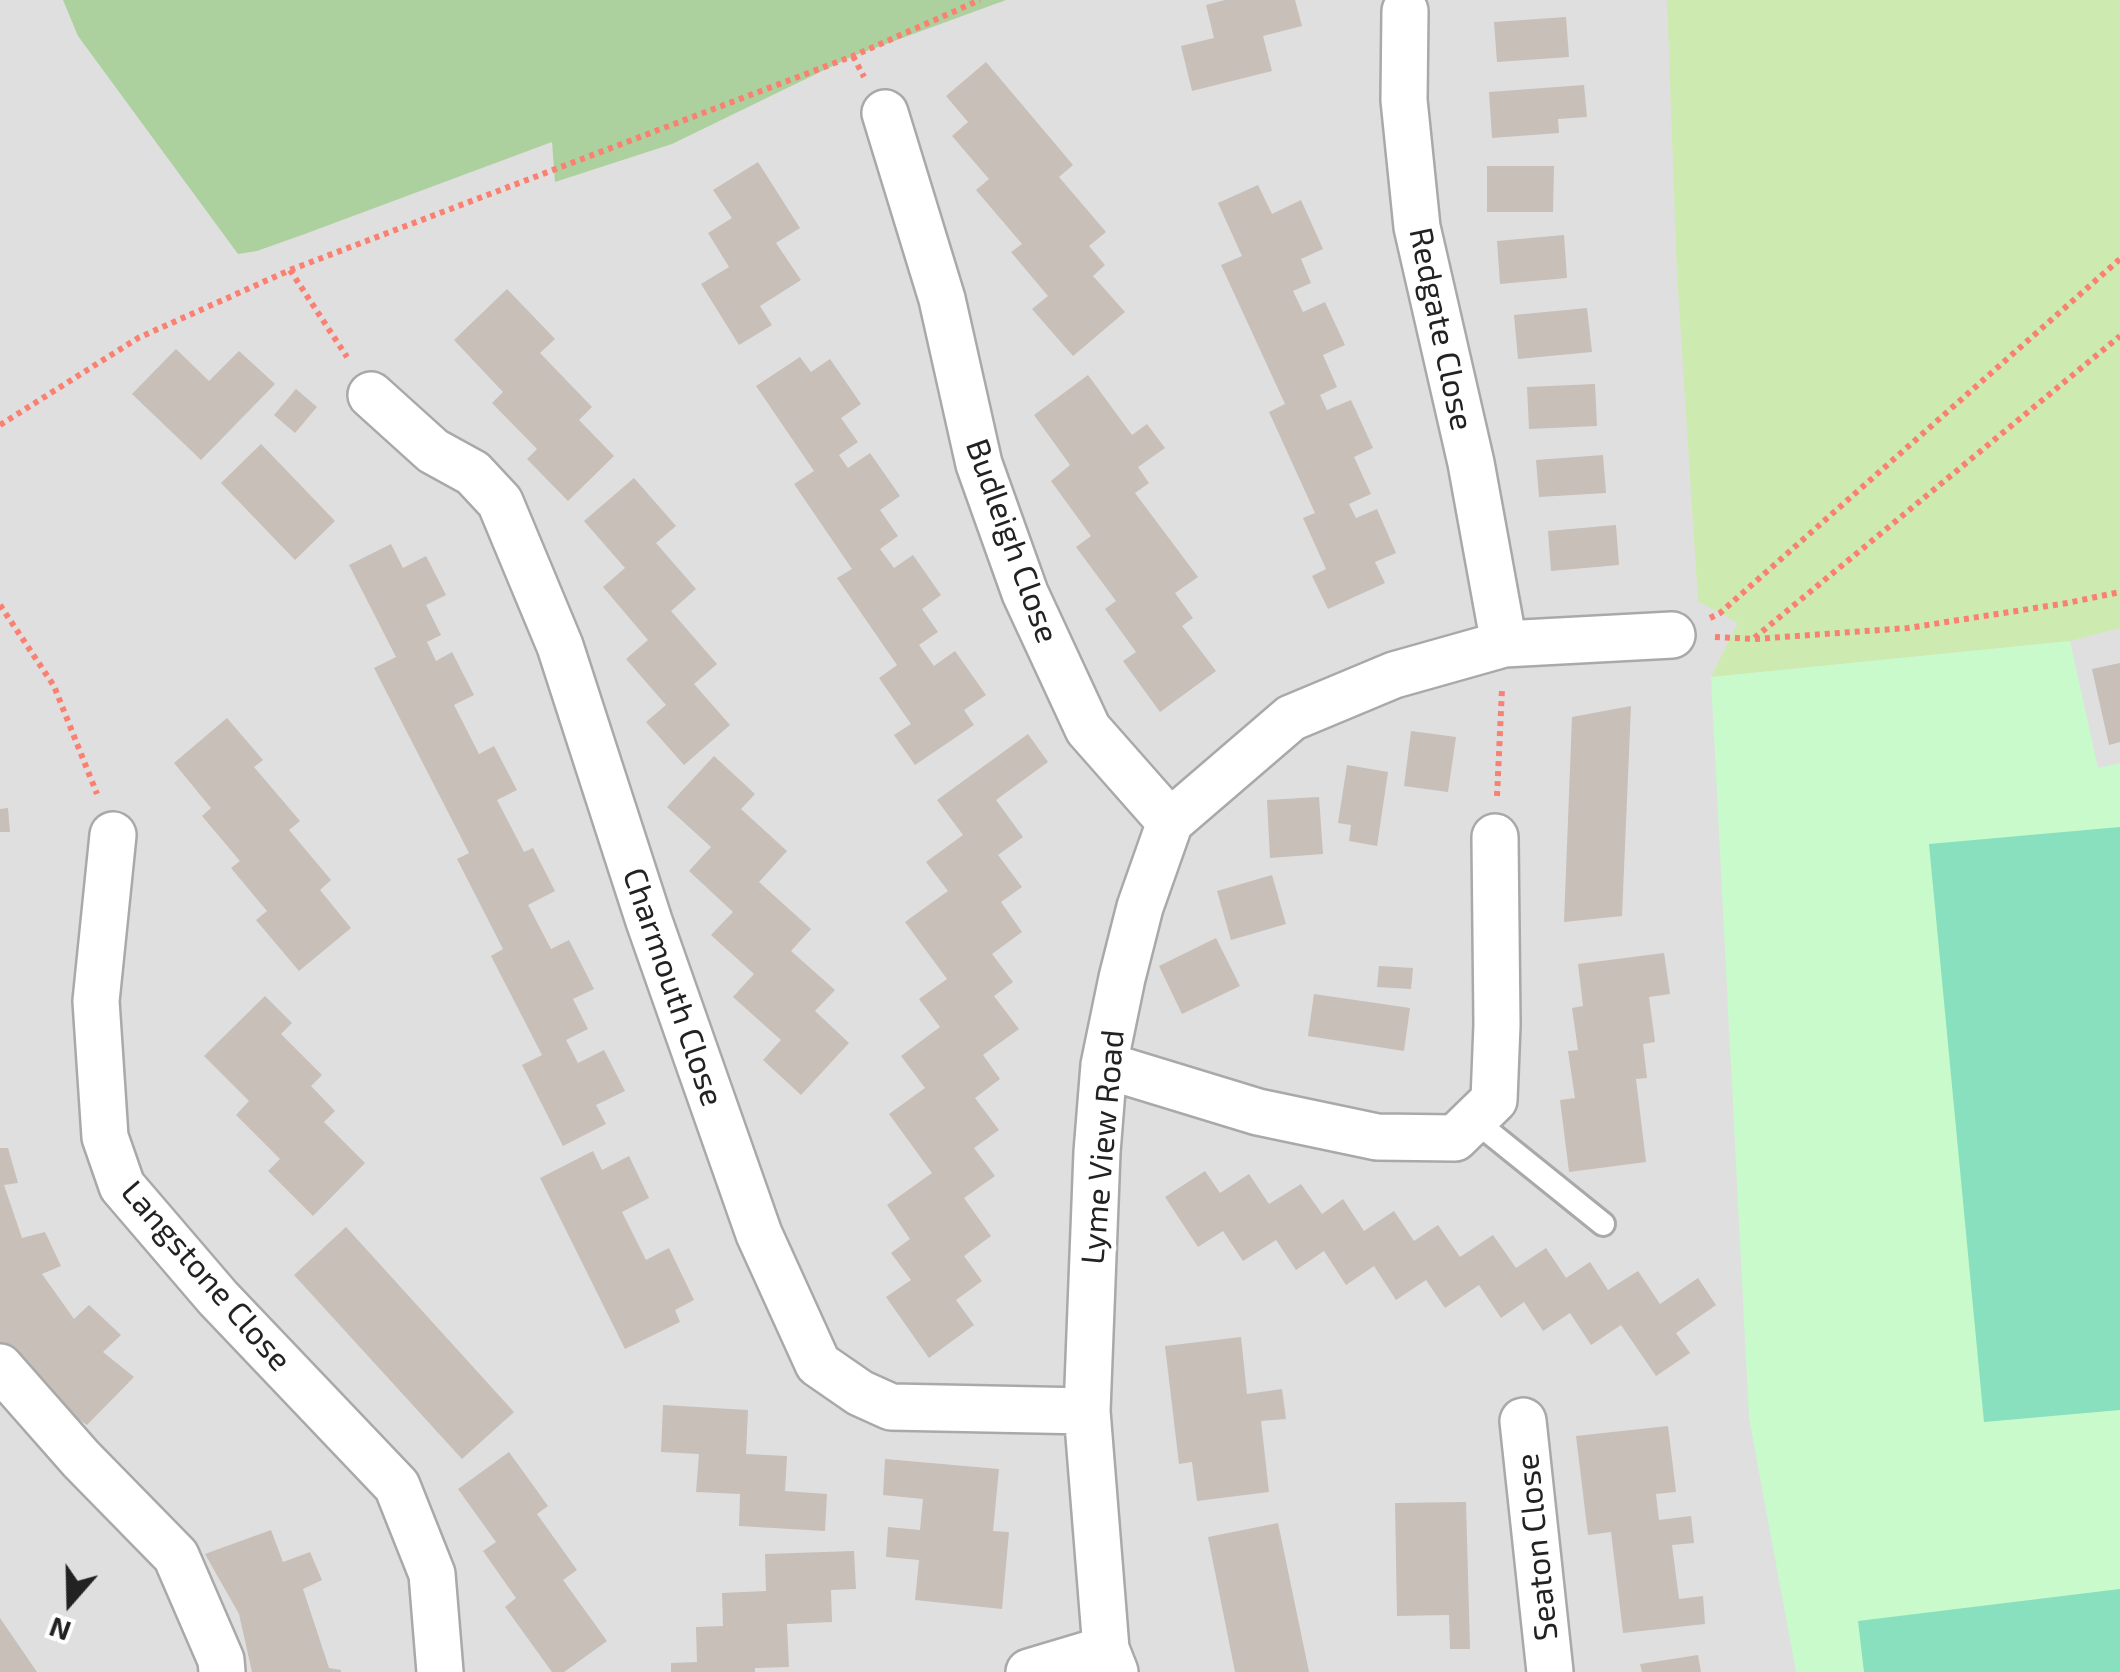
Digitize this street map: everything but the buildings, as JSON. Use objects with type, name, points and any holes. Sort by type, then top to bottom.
[{"type":"street","name":"Redgate Close","points":[[1405,12],[1404,100],[1416,227],[1471,462],[1504,644]]},
{"type":"street","name":"Budleigh Close","points":[[885,113],[942,299],[979,464],[1025,592],[1088,729],[1170,822]]},
{"type":"street","name":"Charmouth Close","points":[[371,395],[433,451],[474,473],[500,502],[560,646],[649,922],[759,1234],[818,1364],[860,1393],[891,1407],[1087,1412]]},
{"type":"street","name":"Lyme View Road","points":[[1111,1660],[1087,1412],[1097,1152],[1104,1065],[1122,978],[1140,907],[1170,822],[1291,718],[1394,675],[1504,644],[1672,634]]},
{"type":"street","name":"Langstone Close","points":[[112,835],[96,1001],[105,1137],[122,1186],[218,1298],[397,1486],[432,1574],[440,1672]]},
{"type":"street","points":[[1104,1065],[1258,1112],[1377,1137],[1455,1138],[1494,1100],[1495,838]]},
{"type":"street","points":[[0,1366],[81,1459],[176,1556],[221,1660],[222,1672]]},
{"type":"street","name":"Seaton Close","points":[[1524,1421],[1550,1672]]},
{"type":"street","points":[[1028,1672],[1111,1660]]},
{"type":"lane","points":[[1474,1120],[1603,1224]]},
{"type":"path","points":[[0,425],[138,338],[290,270],[852,56],[980,0]]},
{"type":"path","points":[[1672,634],[1720,614],[2120,259]]},
{"type":"path","points":[[290,270],[371,395]]},
{"type":"path","points":[[1753,639],[2120,336]]},
{"type":"path","points":[[1672,634],[1753,639],[1908,628],[2068,604],[2120,592]]},
{"type":"path","points":[[0,605],[54,686],[112,835]]},
{"type":"path","points":[[1495,838],[1504,644]]},
{"type":"shaded area","points":[[0,0],[2120,0],[2120,1672],[0,1672]]},
{"type":"green space","points":[[63,0],[1006,0],[853,56],[672,144],[555,182],[552,142],[302,235],[238,254],[78,36]]},
{"type":"green space","points":[[1667,0],[2120,0],[2120,628],[2070,641],[1711,677],[1738,623],[1698,601],[1677,274]]},
{"type":"green space","points":[[2070,641],[2098,768],[2120,763],[2120,1672],[1796,1672],[1749,1418],[1711,677]]},
{"type":"green space","points":[[2120,827],[2120,1410],[1984,1422],[1929,844]]},
{"type":"green space","points":[[2120,1589],[2120,1672],[1864,1672],[1858,1621]]}]
